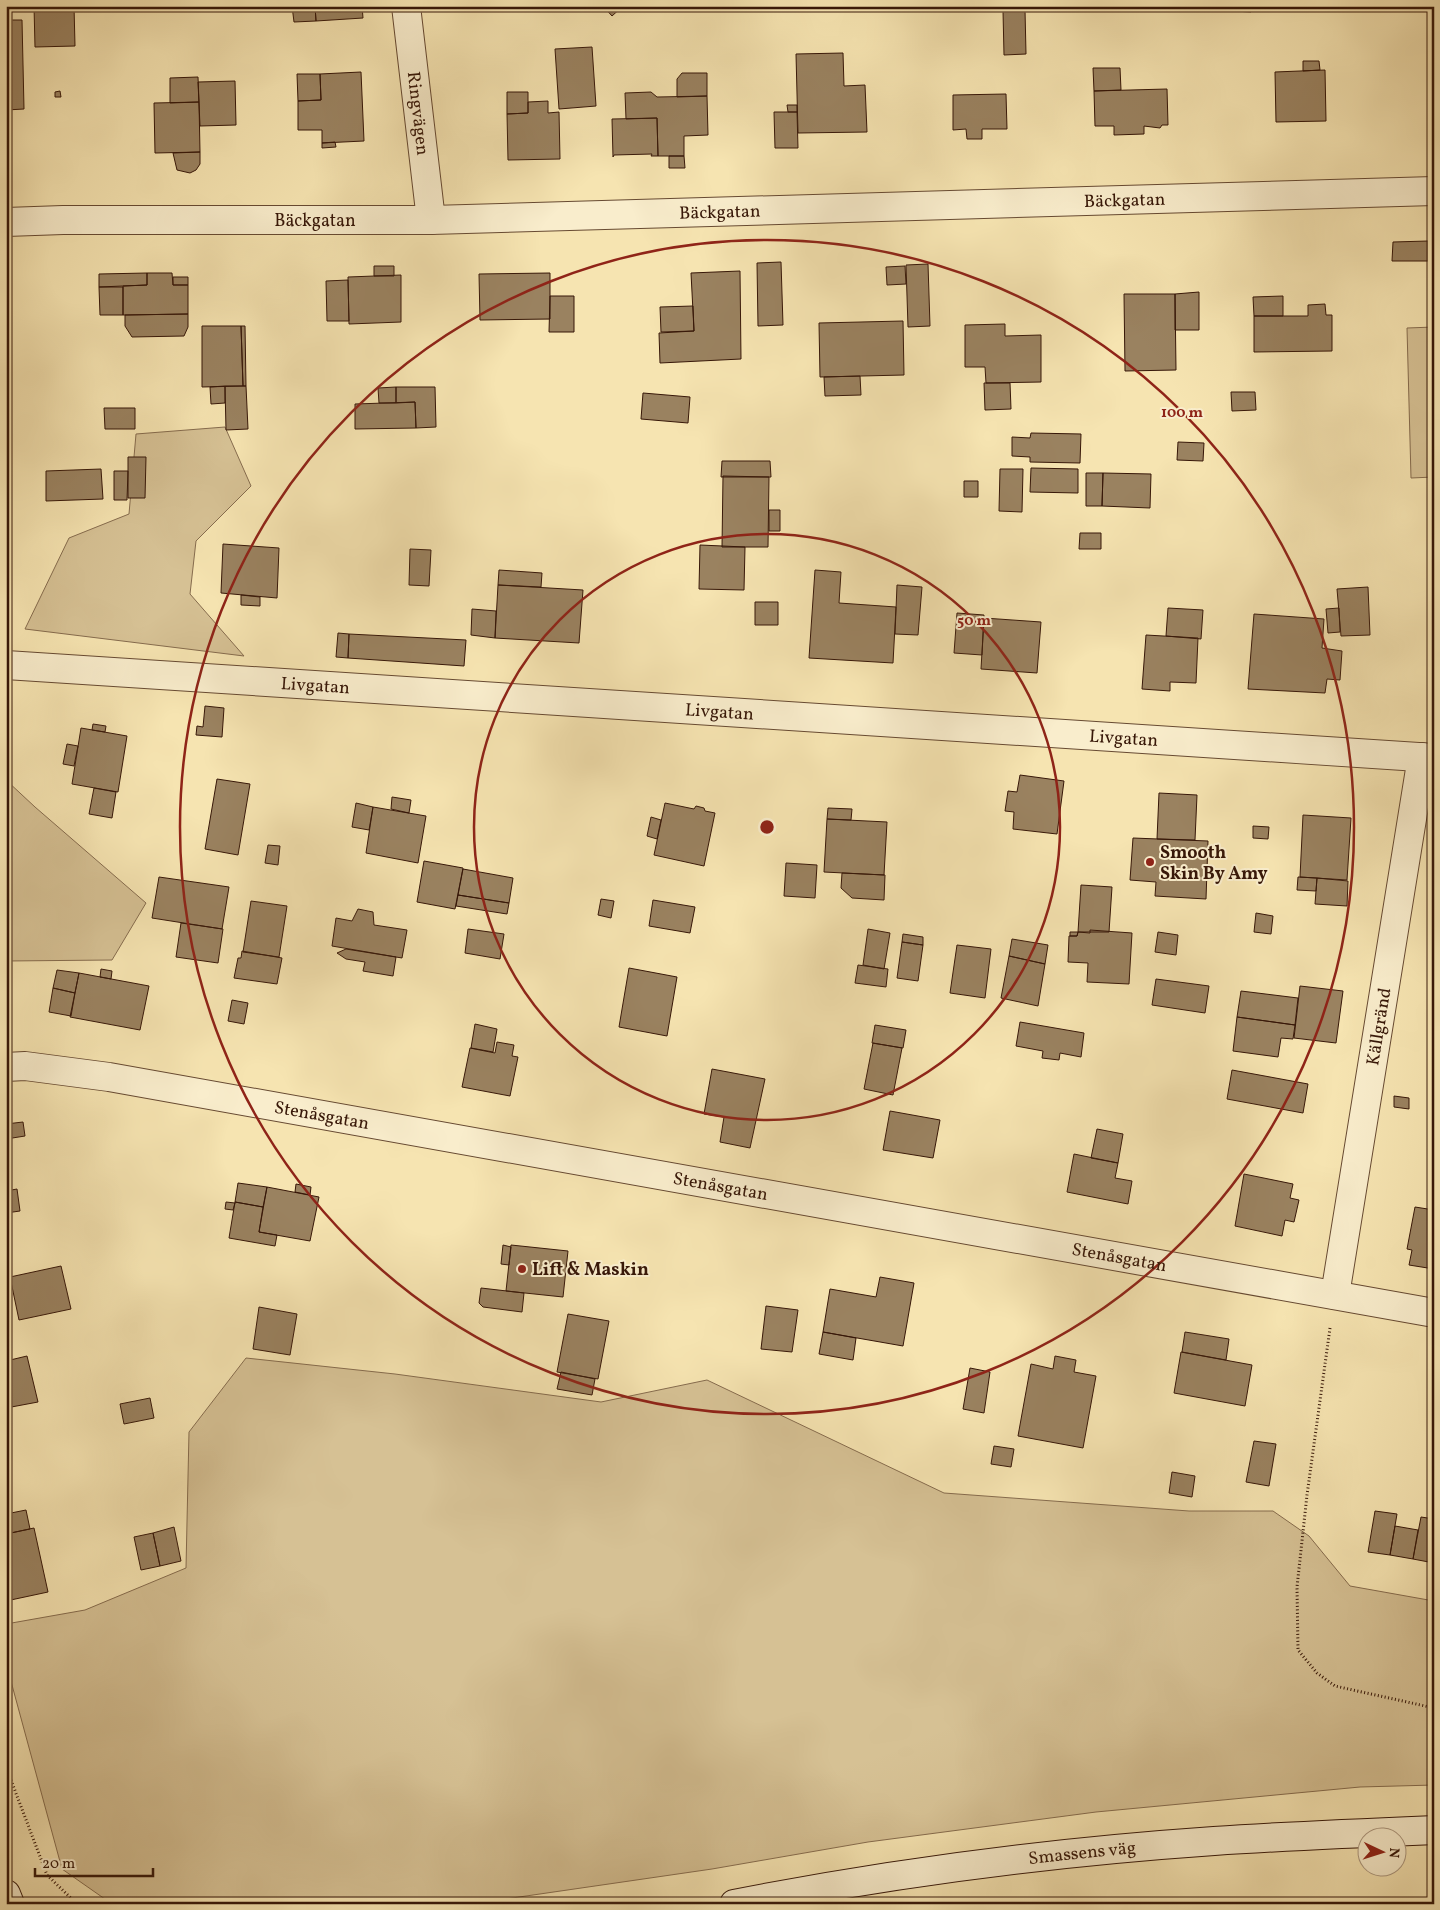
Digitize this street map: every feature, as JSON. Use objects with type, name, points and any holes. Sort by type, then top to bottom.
[{"type":"street","name":"Ringvägen","points":[[406,6],[431,220]]},
{"type":"street","name":"Bäckgatan","points":[[6,222],[63,220],[431,220],[1434,191]]},
{"type":"street","name":"Livgatan","points":[[6,665],[1428,757]]},
{"type":"street","name":"Källgränd","points":[[1334,1295],[1428,757]]},
{"type":"street","name":"Stenåsgatan","points":[[6,1067],[25,1066],[109,1077],[1434,1313]]},
{"type":"street","name":"Smassens väg","points":[[734,1904],[824,1888],[1011,1861],[1213,1841],[1434,1830]]},
{"type":"street","points":[[6,1894],[10,1904]]},
{"type":"path","points":[[1334,1295],[1307,1495],[1298,1578],[1298,1650],[1317,1673],[1335,1686],[1434,1708]]},
{"type":"path","points":[[6,1767],[47,1874],[77,1904]]},
{"type":"shaded area","points":[[1434,327],[1434,477],[1411,478],[1407,328]]},
{"type":"shaded area","points":[[225,427],[251,486],[196,541],[190,594],[244,656],[25,629],[69,538],[129,514],[136,434]]},
{"type":"shaded area","points":[[6,780],[146,903],[112,960],[6,961]]},
{"type":"shaded area","points":[[246,1358],[395,1374],[601,1402],[707,1380],[944,1493],[1189,1511],[1273,1511],[1309,1536],[1350,1586],[1434,1601],[1434,1785],[1360,1787],[1096,1812],[868,1842],[712,1869],[471,1904],[112,1904],[62,1869],[6,1663],[6,1624],[85,1610],[186,1568],[189,1432]]},
{"type":"building","points":[[34,6],[74,6],[75,46],[35,47]]},
{"type":"building","points":[[292,6],[315,6],[316,21],[294,22]]},
{"type":"building","points":[[315,6],[362,6],[363,18],[316,21]]},
{"type":"building","points":[[603,6],[623,6],[612,16]]},
{"type":"building","points":[[1234,6],[1251,6],[1251,12],[1234,11]]},
{"type":"building","points":[[1025,10],[1026,54],[1004,55],[1003,11]]},
{"type":"building","points":[[6,20],[22,20],[24,109],[6,110]]},
{"type":"building","points":[[592,47],[596,106],[559,109],[555,49]]},
{"type":"building","points":[[843,53],[844,86],[865,85],[867,132],[798,133],[796,54]]},
{"type":"building","points":[[1303,61],[1319,61],[1320,70],[1303,71]]},
{"type":"building","points":[[1093,68],[1120,68],[1121,90],[1094,91]]},
{"type":"building","points":[[1325,70],[1326,121],[1276,122],[1275,72]]},
{"type":"building","points":[[361,72],[364,141],[322,143],[322,130],[298,130],[298,101],[321,100],[320,74]]},
{"type":"building","points":[[682,73],[707,73],[707,96],[677,97],[677,79]]},
{"type":"building","points":[[297,74],[320,74],[321,100],[298,101]]},
{"type":"building","points":[[198,77],[199,102],[170,103],[170,78]]},
{"type":"building","points":[[235,81],[236,125],[200,126],[198,82]]},
{"type":"building","points":[[1167,89],[1168,125],[1162,125],[1160,128],[1144,126],[1144,134],[1114,135],[1114,126],[1095,126],[1094,91]]},
{"type":"building","points":[[60,91],[61,97],[55,97],[55,92]]},
{"type":"building","points":[[507,92],[528,92],[528,113],[507,114]]},
{"type":"building","points":[[651,92],[657,97],[707,96],[708,135],[684,136],[684,156],[658,156],[657,118],[626,119],[625,93]]},
{"type":"building","points":[[1006,94],[1007,129],[982,129],[982,139],[967,139],[966,129],[953,130],[953,95]]},
{"type":"building","points":[[548,101],[548,113],[559,112],[560,159],[508,160],[507,114],[528,113],[528,102]]},
{"type":"building","points":[[199,102],[200,152],[155,153],[154,103]]},
{"type":"building","points":[[787,105],[797,105],[797,112],[788,112]]},
{"type":"building","points":[[774,112],[797,112],[798,148],[775,148]]},
{"type":"building","points":[[657,118],[658,156],[651,156],[652,154],[614,155],[613,157],[612,119]]},
{"type":"building","points":[[335,142],[336,147],[322,148],[322,143]]},
{"type":"building","points":[[200,152],[200,164],[196,170],[190,173],[177,170],[173,153]]},
{"type":"building","points":[[669,156],[684,156],[685,168],[669,168]]},
{"type":"building","points":[[1428,241],[1428,261],[1392,261],[1393,242]]},
{"type":"building","points":[[781,262],[783,325],[758,326],[757,263]]},
{"type":"building","points":[[928,264],[930,326],[908,327],[906,265]]},
{"type":"building","points":[[374,266],[394,266],[394,276],[374,276]]},
{"type":"building","points":[[905,266],[906,284],[887,285],[886,267]]},
{"type":"building","points":[[740,271],[741,359],[660,363],[659,333],[694,331],[691,273]]},
{"type":"building","points":[[147,273],[172,273],[173,285],[188,285],[188,314],[123,315],[123,286],[147,285]]},
{"type":"building","points":[[147,273],[147,285],[99,287],[99,274]]},
{"type":"building","points":[[550,273],[550,319],[480,320],[479,274]]},
{"type":"building","points":[[401,275],[401,322],[349,324],[348,277]]},
{"type":"building","points":[[173,277],[188,277],[188,285],[173,285]]},
{"type":"building","points":[[348,280],[349,321],[327,321],[326,281]]},
{"type":"building","points":[[99,287],[123,287],[123,315],[100,315]]},
{"type":"building","points":[[1199,292],[1199,330],[1175,330],[1175,294]]},
{"type":"building","points":[[1124,294],[1175,294],[1176,370],[1125,371]]},
{"type":"building","points":[[550,296],[574,296],[574,332],[549,332]]},
{"type":"building","points":[[1283,296],[1283,316],[1254,316],[1253,297]]},
{"type":"building","points":[[1325,304],[1326,315],[1332,315],[1332,351],[1254,352],[1254,316],[1308,316],[1308,305]]},
{"type":"building","points":[[693,306],[694,331],[661,332],[660,307]]},
{"type":"building","points":[[188,314],[188,327],[184,336],[132,337],[125,326],[125,315]]},
{"type":"building","points":[[903,321],[904,375],[820,377],[819,323]]},
{"type":"building","points":[[1005,324],[1005,336],[1041,335],[1041,382],[986,383],[985,367],[965,367],[965,325]]},
{"type":"building","points":[[202,326],[241,326],[243,386],[202,387]]},
{"type":"building","points":[[241,326],[245,326],[246,386],[243,386]]},
{"type":"building","points":[[860,376],[861,395],[825,396],[824,377]]},
{"type":"building","points":[[984,383],[1010,383],[1011,409],[985,410]]},
{"type":"building","points":[[225,386],[225,403],[211,404],[210,387]]},
{"type":"building","points":[[225,386],[246,386],[248,429],[226,430]]},
{"type":"building","points":[[396,387],[435,387],[436,427],[416,428],[415,402],[396,403]]},
{"type":"building","points":[[396,387],[396,403],[379,403],[378,388]]},
{"type":"building","points":[[1231,392],[1255,392],[1256,410],[1232,411]]},
{"type":"building","points":[[643,393],[690,397],[688,423],[641,419]]},
{"type":"building","points":[[415,402],[416,428],[355,429],[355,404]]},
{"type":"building","points":[[104,408],[135,408],[135,429],[105,429]]},
{"type":"building","points":[[1031,433],[1081,434],[1080,463],[1030,462],[1030,457],[1012,456],[1012,437],[1030,438]]},
{"type":"building","points":[[1178,442],[1204,443],[1203,461],[1177,460]]},
{"type":"building","points":[[128,457],[146,457],[145,498],[128,498]]},
{"type":"building","points":[[722,461],[770,461],[771,477],[721,477]]},
{"type":"building","points":[[1031,468],[1078,469],[1078,493],[1030,492]]},
{"type":"building","points":[[101,469],[103,499],[46,501],[46,471]]},
{"type":"building","points":[[1000,469],[1023,469],[1022,512],[999,511]]},
{"type":"building","points":[[114,471],[128,471],[127,500],[114,500]]},
{"type":"building","points":[[1086,473],[1103,473],[1102,506],[1086,506]]},
{"type":"building","points":[[1103,473],[1151,474],[1150,508],[1102,506]]},
{"type":"building","points":[[723,476],[769,477],[768,547],[722,547]]},
{"type":"building","points":[[964,481],[978,481],[978,497],[964,497]]},
{"type":"building","points":[[769,510],[780,510],[780,531],[769,531]]},
{"type":"building","points":[[1080,533],[1101,533],[1101,549],[1079,549]]},
{"type":"building","points":[[223,544],[279,548],[277,598],[221,593]]},
{"type":"building","points":[[700,545],[745,547],[744,590],[699,589]]},
{"type":"building","points":[[410,549],[431,550],[429,586],[409,585]]},
{"type":"building","points":[[499,570],[542,573],[541,587],[498,585]]},
{"type":"building","points":[[815,570],[841,572],[839,603],[896,607],[893,663],[809,658]]},
{"type":"building","points":[[498,585],[583,590],[579,643],[495,638]]},
{"type":"building","points":[[897,585],[922,587],[918,635],[895,634]]},
{"type":"building","points":[[1368,587],[1370,635],[1341,636],[1337,589]]},
{"type":"building","points":[[241,595],[260,597],[260,606],[241,605]]},
{"type":"building","points":[[755,602],[778,602],[778,625],[755,625]]},
{"type":"building","points":[[1168,608],[1203,610],[1201,639],[1166,636]]},
{"type":"building","points":[[1339,608],[1340,632],[1328,633],[1326,609]]},
{"type":"building","points":[[472,609],[496,611],[495,638],[471,635]]},
{"type":"building","points":[[957,613],[984,615],[982,655],[954,653]]},
{"type":"building","points":[[1254,614],[1324,619],[1322,648],[1342,651],[1340,680],[1327,679],[1325,693],[1248,689]]},
{"type":"building","points":[[984,618],[1041,622],[1037,673],[981,669]]},
{"type":"building","points":[[338,633],[349,634],[348,658],[336,657]]},
{"type":"building","points":[[349,634],[466,640],[464,666],[348,658]]},
{"type":"building","points":[[1146,635],[1198,638],[1196,683],[1170,682],[1170,691],[1142,689]]},
{"type":"building","points":[[205,706],[224,708],[222,737],[196,735],[197,726],[203,727]]},
{"type":"building","points":[[93,724],[106,726],[105,732],[92,730]]},
{"type":"building","points":[[81,728],[127,736],[118,792],[72,784]]},
{"type":"building","points":[[67,744],[78,746],[74,766],[63,764]]},
{"type":"building","points":[[1020,775],[1064,781],[1057,834],[1013,829],[1014,812],[1005,811],[1008,791],[1017,792]]},
{"type":"building","points":[[217,779],[250,784],[238,855],[205,849]]},
{"type":"building","points":[[94,788],[116,792],[112,818],[89,814]]},
{"type":"building","points":[[1159,793],[1197,795],[1195,840],[1157,839]]},
{"type":"building","points":[[392,797],[411,800],[409,813],[391,809]]},
{"type":"building","points":[[356,803],[373,807],[369,830],[352,827]]},
{"type":"building","points":[[665,803],[694,809],[696,806],[704,808],[705,811],[715,813],[704,866],[654,855]]},
{"type":"building","points":[[373,807],[426,816],[418,863],[366,853]]},
{"type":"building","points":[[828,808],[852,809],[851,820],[827,819]]},
{"type":"building","points":[[1303,815],[1351,818],[1347,880],[1300,877]]},
{"type":"building","points":[[651,817],[661,820],[657,839],[647,836]]},
{"type":"building","points":[[827,819],[887,822],[884,875],[824,872]]},
{"type":"building","points":[[1253,826],[1269,827],[1268,839],[1253,838]]},
{"type":"building","points":[[1133,838],[1208,841],[1206,899],[1155,896],[1156,882],[1130,880]]},
{"type":"building","points":[[268,845],[280,846],[278,865],[265,863]]},
{"type":"building","points":[[424,861],[463,868],[455,909],[417,902]]},
{"type":"building","points":[[786,863],[817,865],[815,898],[784,896]]},
{"type":"building","points":[[463,869],[513,878],[509,903],[458,895]]},
{"type":"building","points":[[842,873],[885,875],[884,900],[852,898],[841,888]]},
{"type":"building","points":[[159,877],[229,887],[222,929],[152,918]]},
{"type":"building","points":[[1298,877],[1317,878],[1316,891],[1297,890]]},
{"type":"building","points":[[1317,878],[1348,881],[1347,906],[1315,904]]},
{"type":"building","points":[[1081,885],[1112,887],[1109,932],[1078,932]]},
{"type":"building","points":[[458,895],[509,903],[507,914],[456,906]]},
{"type":"building","points":[[601,899],[614,901],[611,918],[598,915]]},
{"type":"building","points":[[653,900],[695,907],[690,933],[649,926]]},
{"type":"building","points":[[251,901],[287,906],[279,957],[243,952]]},
{"type":"building","points":[[358,909],[373,912],[374,925],[407,930],[402,958],[332,946],[336,918],[352,921]]},
{"type":"building","points":[[1256,913],[1273,916],[1271,934],[1254,932]]},
{"type":"building","points":[[181,923],[223,929],[218,963],[176,957]]},
{"type":"building","points":[[468,929],[504,934],[500,959],[465,953]]},
{"type":"building","points":[[868,929],[890,933],[884,969],[863,965]]},
{"type":"building","points":[[1090,930],[1132,933],[1129,984],[1087,982],[1088,963],[1068,962],[1069,936],[1077,936],[1078,932],[1090,933]]},
{"type":"building","points":[[1070,932],[1078,932],[1077,936],[1070,936]]},
{"type":"building","points":[[1158,932],[1178,935],[1176,955],[1155,952]]},
{"type":"building","points":[[903,934],[923,937],[923,945],[902,942]]},
{"type":"building","points":[[1012,939],[1048,945],[1045,964],[1009,956]]},
{"type":"building","points":[[902,942],[923,945],[918,981],[897,978]]},
{"type":"building","points":[[957,945],[991,949],[985,998],[950,993]]},
{"type":"building","points":[[346,949],[396,957],[393,976],[363,971],[365,962],[346,959],[337,953]]},
{"type":"building","points":[[242,951],[282,958],[277,984],[234,978],[238,958],[241,958]]},
{"type":"building","points":[[1009,956],[1045,964],[1038,1006],[1001,998]]},
{"type":"building","points":[[858,965],[888,969],[886,987],[855,983]]},
{"type":"building","points":[[629,968],[677,977],[667,1036],[619,1027]]},
{"type":"building","points":[[101,969],[112,971],[111,979],[100,977]]},
{"type":"building","points":[[57,970],[79,973],[75,993],[53,988]]},
{"type":"building","points":[[79,973],[149,986],[140,1030],[70,1017]]},
{"type":"building","points":[[1156,979],[1209,986],[1205,1013],[1152,1005]]},
{"type":"building","points":[[1300,986],[1343,991],[1336,1043],[1294,1038]]},
{"type":"building","points":[[53,988],[75,993],[71,1016],[49,1012]]},
{"type":"building","points":[[1241,991],[1298,998],[1295,1025],[1237,1017]]},
{"type":"building","points":[[232,1000],[248,1003],[244,1024],[228,1021]]},
{"type":"building","points":[[1237,1017],[1295,1025],[1293,1039],[1281,1038],[1278,1057],[1233,1051]]},
{"type":"building","points":[[1020,1022],[1084,1033],[1081,1057],[1060,1053],[1059,1060],[1042,1058],[1043,1051],[1016,1046]]},
{"type":"building","points":[[475,1024],[497,1029],[493,1052],[471,1048]]},
{"type":"building","points":[[875,1025],[906,1030],[903,1048],[872,1043]]},
{"type":"building","points":[[497,1042],[514,1045],[512,1056],[518,1057],[510,1096],[462,1087],[470,1048],[495,1053]]},
{"type":"building","points":[[873,1043],[902,1048],[893,1095],[864,1089]]},
{"type":"building","points":[[712,1069],[765,1079],[750,1148],[720,1142],[724,1117],[704,1114]]},
{"type":"building","points":[[1232,1070],[1308,1084],[1303,1113],[1227,1099]]},
{"type":"building","points":[[1394,1096],[1409,1098],[1409,1109],[1394,1107]]},
{"type":"building","points":[[890,1111],[940,1120],[933,1158],[883,1150]]},
{"type":"building","points":[[23,1122],[25,1136],[6,1139],[6,1124]]},
{"type":"building","points":[[1097,1129],[1123,1134],[1118,1163],[1091,1158]]},
{"type":"building","points":[[1074,1154],[1118,1163],[1115,1178],[1132,1181],[1128,1204],[1067,1192]]},
{"type":"building","points":[[1244,1174],[1293,1184],[1290,1198],[1299,1200],[1294,1222],[1285,1220],[1282,1236],[1235,1226]]},
{"type":"building","points":[[238,1183],[267,1187],[263,1207],[235,1202]]},
{"type":"building","points":[[296,1184],[311,1187],[310,1195],[295,1192]]},
{"type":"building","points":[[267,1187],[319,1197],[310,1241],[259,1232]]},
{"type":"building","points":[[17,1189],[20,1211],[6,1213],[6,1191]]},
{"type":"building","points":[[226,1202],[235,1203],[233,1210],[225,1209]]},
{"type":"building","points":[[235,1202],[263,1207],[259,1232],[277,1235],[275,1246],[229,1238]]},
{"type":"building","points":[[1415,1207],[1434,1210],[1434,1269],[1409,1265],[1412,1250],[1407,1249]]},
{"type":"building","points":[[503,1245],[511,1247],[509,1265],[501,1264]]},
{"type":"building","points":[[511,1245],[568,1251],[563,1297],[506,1291]]},
{"type":"building","points":[[61,1266],[71,1309],[19,1320],[10,1277]]},
{"type":"building","points":[[880,1277],[914,1283],[903,1346],[823,1332],[830,1289],[876,1297]]},
{"type":"building","points":[[481,1288],[524,1293],[522,1312],[483,1307],[479,1303]]},
{"type":"building","points":[[766,1306],[798,1310],[792,1352],[761,1349]]},
{"type":"building","points":[[259,1307],[297,1314],[290,1355],[253,1349]]},
{"type":"building","points":[[568,1314],[609,1321],[598,1379],[557,1372]]},
{"type":"building","points":[[823,1332],[856,1338],[853,1360],[819,1354]]},
{"type":"building","points":[[1185,1332],[1229,1339],[1226,1360],[1182,1352]]},
{"type":"building","points":[[1181,1352],[1252,1365],[1245,1406],[1174,1393]]},
{"type":"building","points":[[27,1356],[38,1402],[6,1408],[6,1361]]},
{"type":"building","points":[[1055,1356],[1076,1360],[1074,1372],[1096,1376],[1083,1448],[1018,1436],[1031,1364],[1053,1369]]},
{"type":"building","points":[[970,1368],[990,1372],[984,1413],[963,1409]]},
{"type":"building","points":[[561,1372],[595,1379],[592,1395],[557,1389]]},
{"type":"building","points":[[150,1398],[154,1418],[124,1424],[120,1404]]},
{"type":"building","points":[[1254,1441],[1276,1444],[1269,1486],[1246,1482]]},
{"type":"building","points":[[994,1446],[1014,1449],[1011,1467],[991,1464]]},
{"type":"building","points":[[1172,1472],[1195,1476],[1192,1497],[1169,1493]]},
{"type":"building","points":[[26,1510],[30,1529],[6,1534],[6,1514]]},
{"type":"building","points":[[1375,1511],[1397,1514],[1390,1555],[1368,1552]]},
{"type":"building","points":[[1421,1517],[1434,1519],[1434,1563],[1413,1559]]},
{"type":"building","points":[[1395,1526],[1418,1530],[1413,1559],[1390,1555]]},
{"type":"building","points":[[174,1527],[181,1561],[160,1566],[153,1533]]},
{"type":"building","points":[[34,1528],[48,1592],[6,1601],[6,1534]]},
{"type":"building","points":[[153,1533],[160,1566],[141,1570],[134,1537]]},
{"type":"place","name":"Smooth Skin By Amy","points":[[1150,862]]},
{"type":"place","name":"Lift & Maskin","points":[[522,1269]]}]
